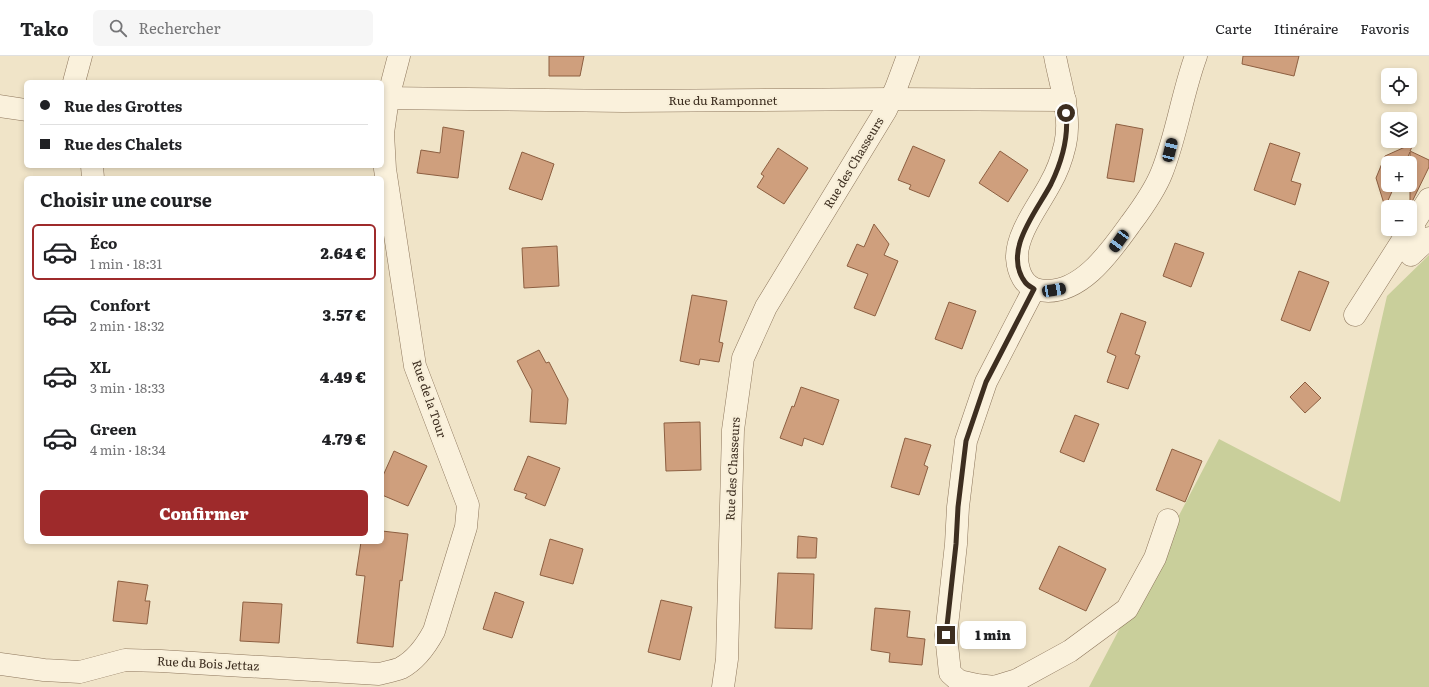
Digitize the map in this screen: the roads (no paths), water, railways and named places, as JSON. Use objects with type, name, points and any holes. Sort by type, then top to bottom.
[{"type":"street","points":[[75,80],[81,56]]},
{"type":"street","name":"Rue de la Tour","points":[[384,116],[385,98],[399,56]]},
{"type":"street","name":"Rue des Chasseurs","points":[[723,687],[727,659],[733,430],[743,358],[766,307],[892,99],[908,56]]},
{"type":"street","points":[[1055,56],[1065,100],[1068,126],[1066,144],[1062,159],[1051,183],[1020,240],[1017,257],[1020,272],[1025,282],[1034,289],[1046,292],[1062,289],[1077,282],[1096,267],[1111,251],[1149,199],[1162,174],[1170,150],[1183,98],[1196,56]]},
{"type":"street","name":"Rue du Ramponnet","points":[[385,98],[623,101],[892,99],[1065,100]]},
{"type":"street","points":[[0,106],[24,110]]},
{"type":"street","name":"Rue de la Tour","points":[[384,145],[386,169],[415,366],[468,505],[466,527],[434,631],[427,645],[414,658]]},
{"type":"street","points":[[1424,207],[1408,245],[1412,255],[1429,238]]},
{"type":"street","points":[[1355,315],[1424,207]]},
{"type":"street","points":[[1034,289],[986,382],[966,441],[946,635],[950,673],[959,680],[977,685],[994,687],[1017,680],[1070,651],[1127,609],[1155,558],[1168,520]]},
{"type":"street","name":"Rue du Bois Jettaz","points":[[0,664],[44,670],[80,672],[125,660],[379,674],[400,668],[414,658]]}]
